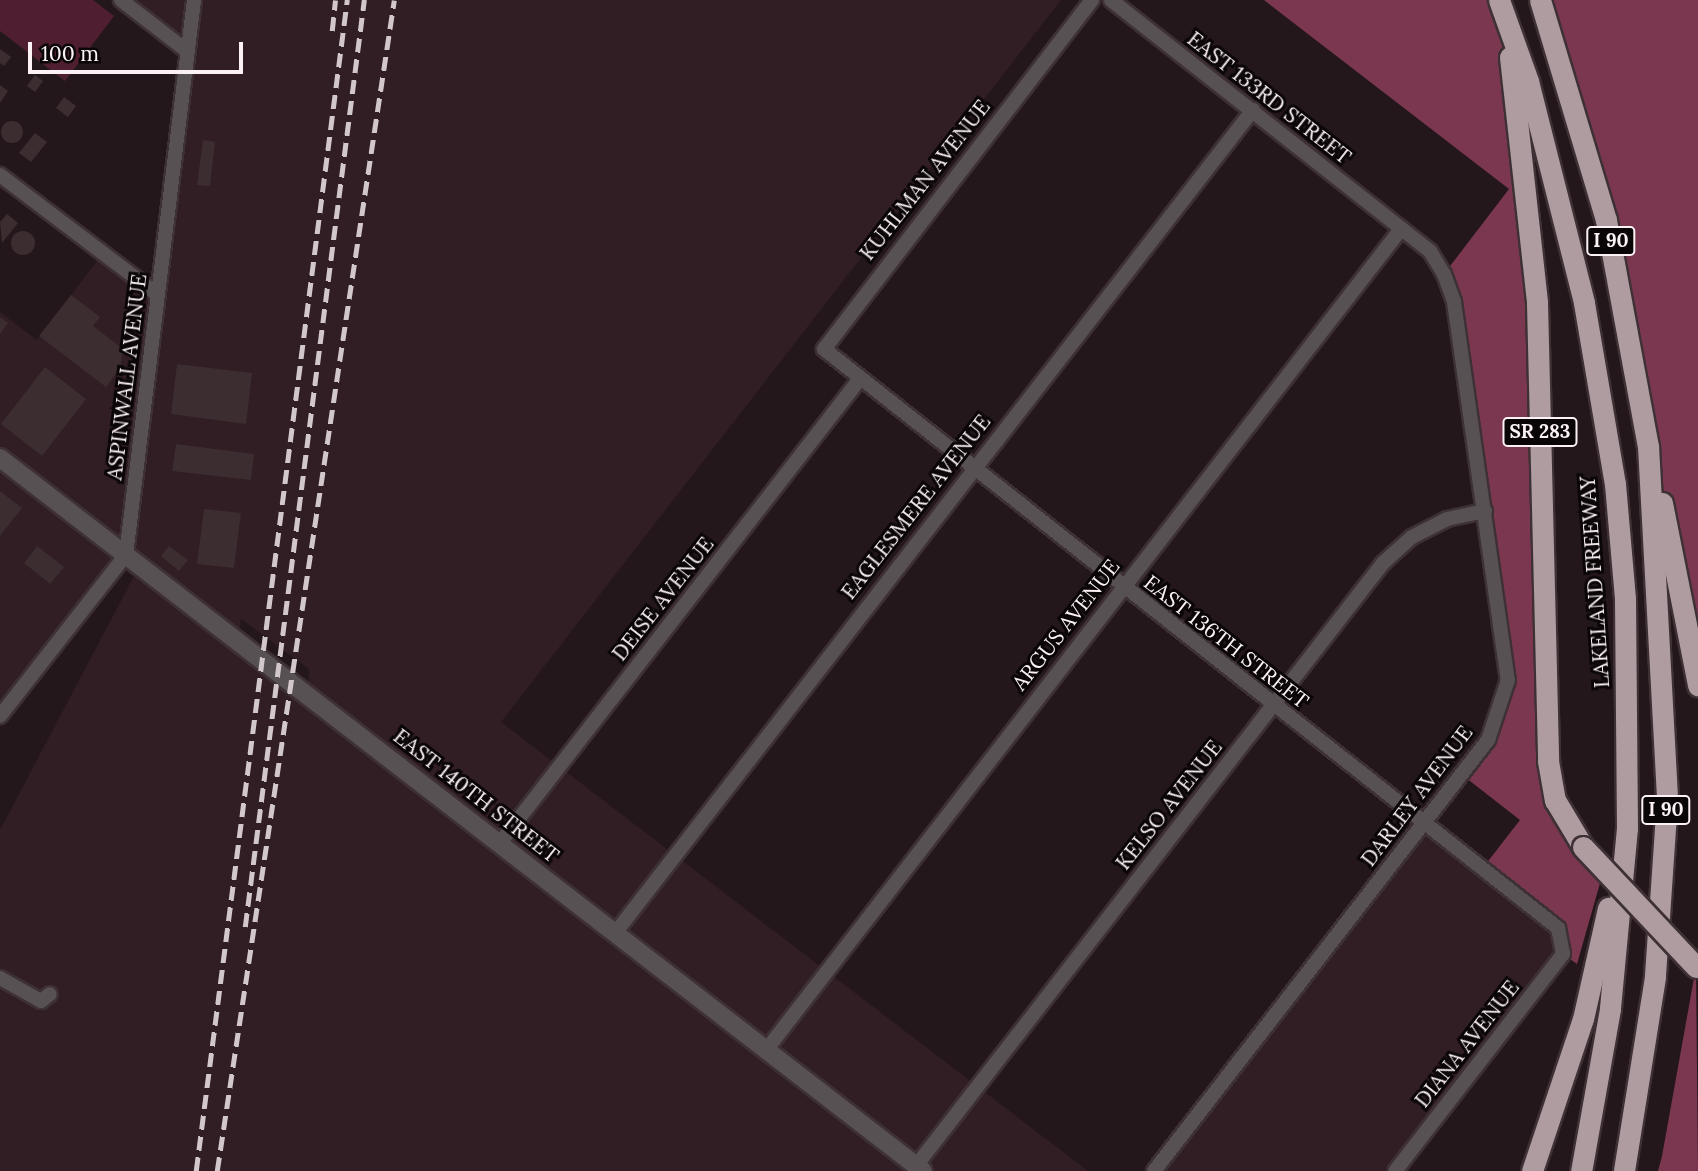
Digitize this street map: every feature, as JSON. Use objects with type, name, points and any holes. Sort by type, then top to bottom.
[{"type":"highway","name":"I 90","points":[[1540,0],[1606,220],[1648,446],[1667,799],[1655,977],[1625,1171]]},
{"type":"highway","name":"LAKELAND FREEWAY","points":[[1501,5],[1569,231],[1601,394],[1625,599],[1626,828],[1610,1009],[1581,1171]]},
{"type":"highway","name":"SR 283","points":[[1501,5],[1532,222],[1548,761],[1555,800],[1583,847],[1697,968]]},
{"type":"highway","points":[[1648,446],[1698,685]]},
{"type":"highway","points":[[1532,1171],[1583,1019],[1626,828]]},
{"type":"street","points":[[121,0],[187,51]]},
{"type":"street","name":"ASPINWALL AVENUE","points":[[127,555],[194,0]]},
{"type":"street","name":"KUHLMAN AVENUE","points":[[859,380],[826,354],[824,343],[1092,0]]},
{"type":"street","name":"EAST 133RD STREET","points":[[1111,0],[1401,229]]},
{"type":"street","name":"EAGLESMERE AVENUE","points":[[616,932],[1253,110]]},
{"type":"street","points":[[0,175],[158,295]]},
{"type":"street","name":"DARLEY AVENUE","points":[[1154,1171],[1488,740],[1508,680],[1454,302],[1430,251],[1401,229]]},
{"type":"street","name":"ARGUS AVENUE","points":[[767,1049],[1401,229]]},
{"type":"street","name":"EAST 136TH STREET","points":[[859,380],[1558,928],[1564,940]]},
{"type":"street","name":"DEISE AVENUE","points":[[500,843],[859,380]]},
{"type":"street","name":"EAST 140TH STREET","points":[[0,458],[920,1168]]},
{"type":"street","name":"KELSO AVENUE","points":[[920,1168],[1273,705],[1403,546],[1447,519],[1485,511]]},
{"type":"street","points":[[0,716],[127,555]]},
{"type":"street","name":"DIANA AVENUE","points":[[1395,1171],[1563,954],[1564,940]]},
{"type":"street","points":[[0,978],[41,1001],[50,994]]},
{"type":"shaded area","points":[[0,0],[93,0],[114,16],[65,81],[0,31]]},
{"type":"shaded area","points":[[121,0],[1061,0],[501,722],[1088,1171],[923,1171],[308,694],[309,669],[241,619],[238,642],[127,555],[0,716],[0,312],[37,340],[103,253],[158,294],[187,51]]},
{"type":"shaded area","points":[[1264,0],[1499,0],[1522,141],[1555,800],[1604,869],[1577,964],[1563,954],[1564,940],[1482,869],[1520,820],[1461,774],[1488,740],[1508,680],[1444,274],[1509,189]]},
{"type":"shaded area","points":[[1540,0],[1698,0],[1698,685],[1632,343]]},
{"type":"shaded area","points":[[134,576],[918,1171],[0,1171],[0,830]]},
{"type":"shaded area","points":[[1423,823],[1558,928],[1563,954],[1395,1171],[1154,1171]]},
{"type":"shaded area","points":[[1696,967],[1698,1171],[1658,1171],[1662,1156]]},
{"type":"building","points":[[0,49],[11,57],[4,66],[0,63]]},
{"type":"building","points":[[35,75],[43,81],[35,92],[27,86]]},
{"type":"building","points":[[0,85],[8,91],[0,103]]},
{"type":"building","points":[[64,97],[76,106],[68,117],[56,108]]},
{"type":"building","points":[[8,121],[16,121],[23,128],[23,136],[16,143],[8,143],[1,136],[1,128]]},
{"type":"building","points":[[35,133],[47,142],[31,162],[19,153]]},
{"type":"building","points":[[203,140],[215,142],[210,186],[197,185]]},
{"type":"building","points":[[7,214],[18,223],[2,243],[0,222]]},
{"type":"building","points":[[23,231],[31,235],[35,243],[31,251],[23,255],[15,251],[11,243],[15,235]]},
{"type":"building","points":[[71,295],[100,317],[93,326],[123,349],[120,368],[106,387],[39,336]]},
{"type":"building","points":[[0,317],[8,323],[0,334]]},
{"type":"building","points":[[177,364],[252,373],[246,424],[171,414]]},
{"type":"building","points":[[45,367],[86,399],[42,456],[1,424]]},
{"type":"building","points":[[176,444],[254,454],[251,480],[172,471]]},
{"type":"building","points":[[0,491],[22,508],[0,536]]},
{"type":"building","points":[[204,509],[241,513],[234,568],[197,564]]},
{"type":"building","points":[[37,546],[64,567],[50,584],[24,563]]},
{"type":"building","points":[[169,546],[188,560],[179,571],[161,556]]},
{"type":"railway","points":[[332,31],[335,0]]},
{"type":"railway","points":[[196,1171],[347,0]]},
{"type":"railway","points":[[245,927],[364,0]]},
{"type":"railway","points":[[217,1171],[394,0]]}]
